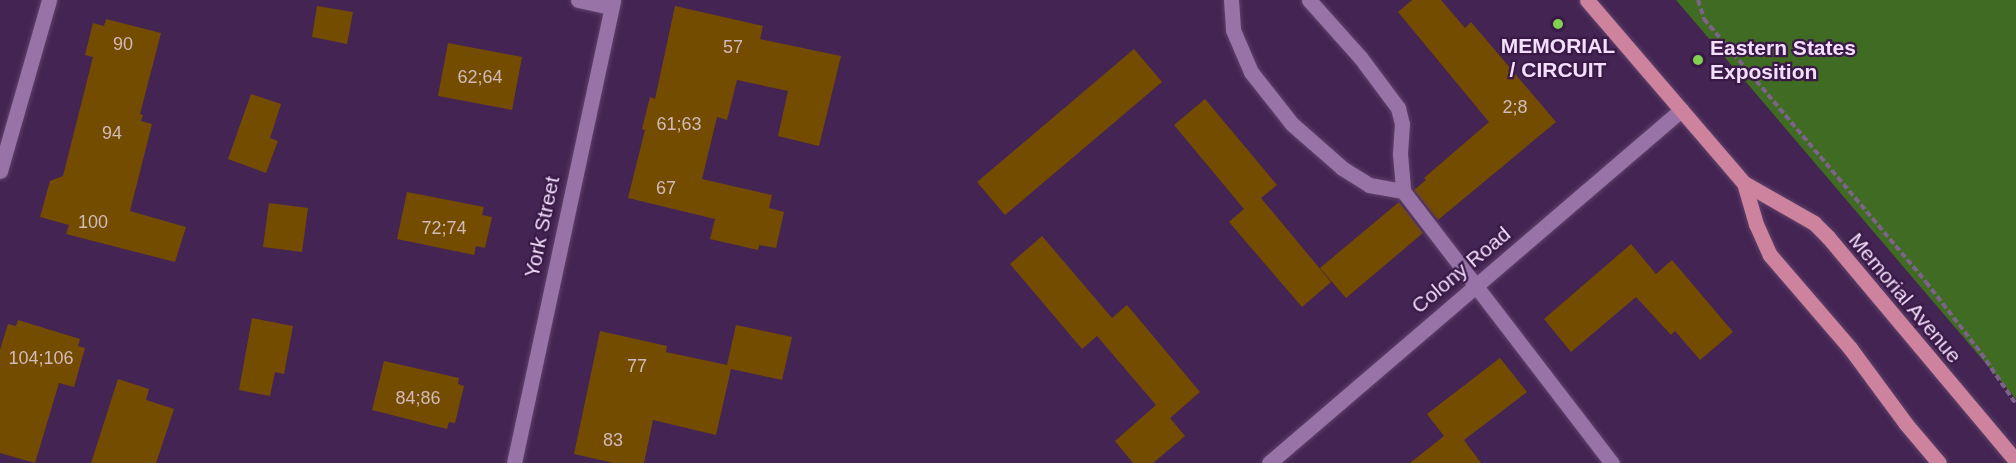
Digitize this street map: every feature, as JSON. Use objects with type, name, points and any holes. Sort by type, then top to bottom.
[{"type":"main road","name":"Memorial Avenue","points":[[1587,0],[1744,183],[1814,223],[1828,237],[2016,461]]},
{"type":"main road","name":"Memorial Avenue","points":[[1744,183],[1756,224],[1770,255],[1850,348],[1938,462]]},
{"type":"street","points":[[0,171],[50,0]]},
{"type":"street","points":[[578,0],[612,3]]},
{"type":"street","points":[[1231,0],[1233,30],[1251,72],[1292,123],[1342,168],[1369,185],[1403,191]]},
{"type":"street","points":[[1309,0],[1360,57],[1398,108],[1402,124],[1400,154],[1403,191],[1612,463]]},
{"type":"street","name":"York Street","points":[[514,463],[612,3]]},
{"type":"street","name":"Colony Road","points":[[1269,463],[1681,110]]},
{"type":"path","points":[[1698,0],[1704,19],[1926,282],[1981,353],[2016,404]]},
{"type":"green space","points":[[1676,0],[2016,0],[2016,399]]},
{"type":"building","points":[[1412,0],[1441,0],[1465,28],[1471,22],[1556,122],[1438,220],[1414,190],[1426,180],[1424,178],[1489,122],[1398,12]]},
{"type":"building","points":[[317,6],[353,12],[347,44],[312,37]]},
{"type":"building","points":[[675,6],[763,26],[760,39],[841,56],[819,146],[778,136],[788,91],[737,80],[727,120],[717,117],[702,179],[772,195],[769,208],[784,212],[776,248],[759,245],[758,250],[710,239],[715,219],[628,198],[645,130],[642,129],[650,97],[655,99]]},
{"type":"building","points":[[106,19],[161,33],[140,114],[143,115],[141,121],[152,124],[130,211],[186,227],[175,262],[66,234],[69,225],[40,217],[50,181],[63,176],[93,57],[85,55],[93,23],[104,26]]},
{"type":"building","points":[[448,43],[522,57],[512,110],[438,96]]},
{"type":"building","points":[[1134,49],[1162,82],[1005,215],[977,182]]},
{"type":"building","points":[[251,94],[281,104],[270,138],[278,141],[266,173],[228,159]]},
{"type":"building","points":[[1205,99],[1277,185],[1261,198],[1331,282],[1302,307],[1229,222],[1244,209],[1174,125]]},
{"type":"building","points":[[407,192],[484,207],[482,215],[492,217],[485,248],[476,246],[474,255],[397,239]]},
{"type":"building","points":[[1399,202],[1423,233],[1346,298],[1320,268]]},
{"type":"building","points":[[269,203],[308,208],[302,252],[263,247]]},
{"type":"building","points":[[1042,236],[1112,318],[1127,305],[1200,392],[1170,418],[1185,436],[1153,463],[1133,463],[1115,441],[1156,405],[1097,336],[1082,349],[1010,264]]},
{"type":"building","points":[[1631,244],[1656,274],[1672,260],[1733,332],[1700,360],[1675,331],[1671,335],[1636,297],[1571,352],[1544,319]]},
{"type":"building","points":[[252,318],[293,326],[284,374],[275,372],[270,396],[239,390]]},
{"type":"building","points":[[18,320],[80,339],[78,346],[85,348],[74,387],[59,383],[35,463],[0,453],[0,350],[8,324],[16,326]]},
{"type":"building","points":[[736,325],[792,337],[782,380],[731,369],[716,435],[653,420],[644,463],[614,463],[574,454],[600,331],[667,346],[666,352],[727,365]]},
{"type":"building","points":[[1500,358],[1527,392],[1464,440],[1481,463],[1410,463],[1444,436],[1427,414]]},
{"type":"building","points":[[384,361],[459,378],[458,384],[464,386],[455,423],[449,422],[447,429],[372,410]]},
{"type":"building","points":[[118,379],[149,389],[146,400],[174,409],[156,463],[91,463]]},
{"type":"place","name":"MEMORIAL / CIRCUIT","points":[[1558,24]]},
{"type":"place","name":"Eastern States Exposition","points":[[1698,60]]}]
